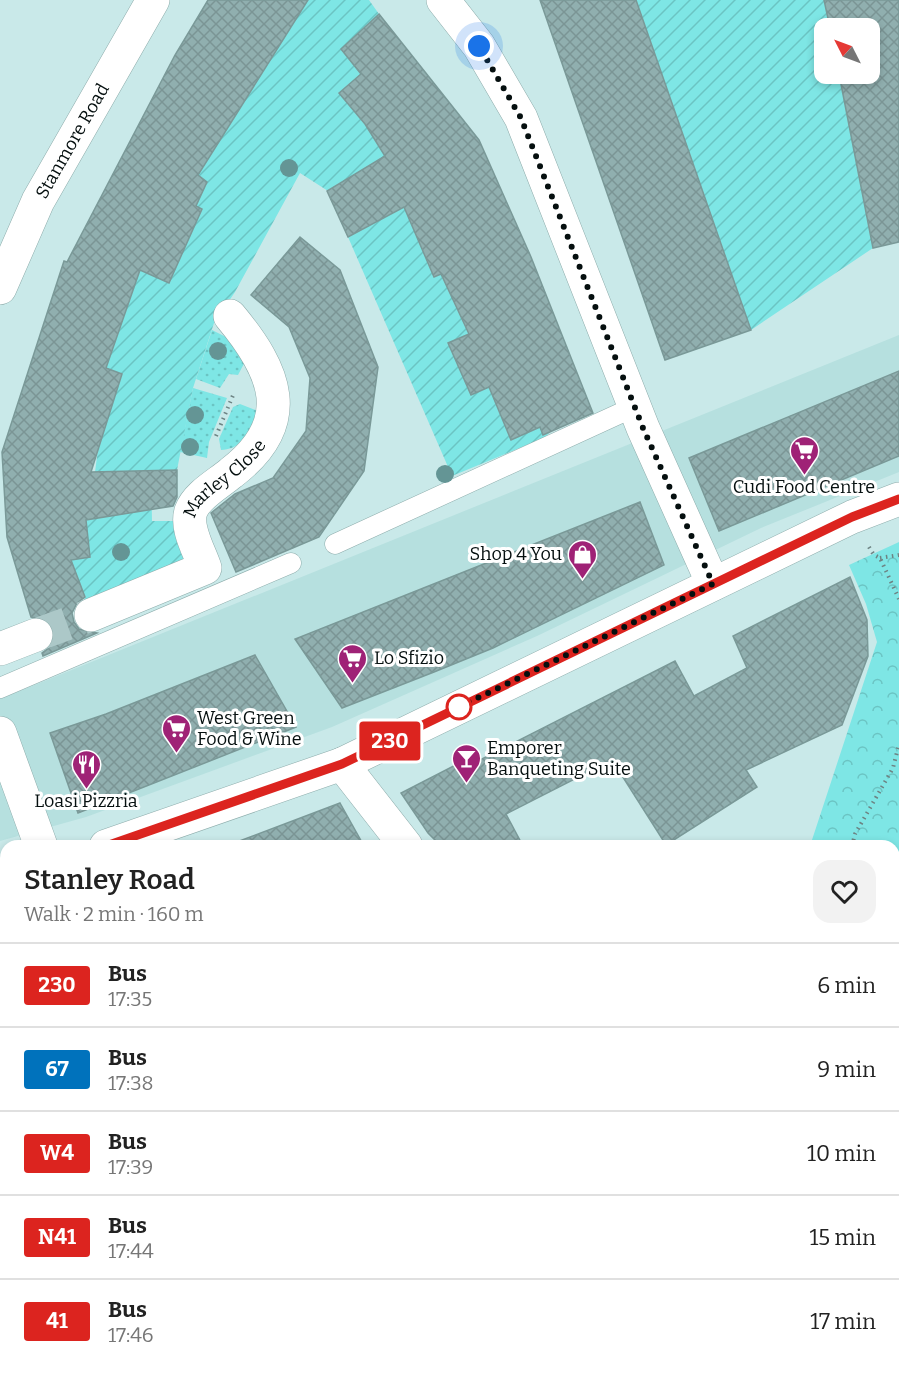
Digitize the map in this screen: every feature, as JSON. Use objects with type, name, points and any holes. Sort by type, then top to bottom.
[{"type":"street","name":"Stanmore Road","points":[[0,288],[38,201],[153,0]]},
{"type":"street","points":[[443,0],[479,46],[521,118],[634,407],[713,584]]},
{"type":"street","name":"Marley Close","points":[[91,615],[205,568],[189,523],[191,511],[198,501],[254,452],[266,433],[271,418],[273,396],[271,381],[257,350],[230,316]]},
{"type":"street","points":[[122,840],[342,764],[852,517],[899,499]]},
{"type":"street","points":[[0,649],[36,635]]},
{"type":"street","points":[[0,733],[39,840]]},
{"type":"street","points":[[342,764],[401,840]]},
{"type":"lane","points":[[335,544],[634,407]]},
{"type":"lane","points":[[0,688],[291,564]]},
{"type":"path","points":[[216,485],[215,438],[244,371],[257,350]]},
{"type":"path","points":[[873,555],[880,558],[899,555]]},
{"type":"path","points":[[880,558],[899,600]]},
{"type":"path","points":[[854,840],[892,768],[899,744]]},
{"type":"shaded area","points":[[899,335],[899,472],[761,528],[537,636],[332,727],[86,817],[0,840],[0,699]]},
{"type":"green space","points":[[303,0],[369,0],[379,14],[362,44],[559,424],[544,438],[452,476],[328,191],[300,173],[235,292],[214,323],[193,388],[177,470],[151,471],[152,521],[177,521],[192,559],[87,603],[66,566],[92,495],[101,426],[102,372],[130,287],[233,111]]},
{"type":"green space","points":[[614,0],[824,0],[828,18],[814,18],[814,84],[841,84],[873,248],[751,330]]},
{"type":"green space","points":[[212,330],[228,338],[248,356],[238,375],[229,374],[220,388],[196,379]]},
{"type":"green space","points":[[193,388],[227,398],[209,442],[207,458],[180,452]]},
{"type":"green space","points":[[240,404],[263,413],[240,443],[221,450],[219,439],[233,407]]},
{"type":"green space","points":[[899,542],[899,840],[812,840],[877,642],[866,604],[849,565]]},
{"type":"building","points":[[208,0],[308,0],[198,175],[207,182],[196,206],[202,209],[169,283],[140,270],[106,368],[122,374],[91,472],[177,470],[177,497],[173,506],[86,520],[90,557],[71,560],[85,597],[77,603],[72,613],[79,629],[97,633],[43,656],[42,653],[50,647],[54,638],[54,629],[47,620],[31,617],[7,537],[2,452],[64,261],[67,262],[175,55]]},
{"type":"building","points":[[540,0],[636,0],[751,330],[665,360]]},
{"type":"building","points":[[824,0],[899,0],[899,242],[873,248],[841,84],[880,84],[880,18],[828,18]]},
{"type":"building","points":[[379,14],[479,140],[531,257],[593,413],[543,435],[540,427],[511,440],[489,387],[471,395],[448,343],[469,334],[441,274],[434,277],[404,207],[348,237],[327,191],[385,156],[365,124],[339,93],[361,74],[341,49]]},
{"type":"building","points":[[300,237],[340,270],[378,367],[364,471],[319,537],[236,572],[211,513],[235,494],[273,478],[306,431],[310,378],[289,327],[251,295]]},
{"type":"building","points":[[899,371],[899,456],[719,531],[689,458]]},
{"type":"building","points":[[640,502],[664,565],[493,648],[434,672],[342,708],[295,639]]},
{"type":"building","points":[[850,577],[867,620],[868,656],[842,725],[746,770],[757,787],[674,840],[663,840],[612,760],[506,814],[520,840],[435,840],[401,793],[475,755],[478,761],[675,661],[694,696],[747,668],[733,636]]},
{"type":"building","points":[[255,655],[296,727],[78,813],[50,733],[106,714]]},
{"type":"building","points":[[340,803],[361,840],[242,840]]},
{"type":"tunnel","points":[[36,635],[91,615]]},
{"type":"bus line","name":"230","points":[[123,840],[342,764],[852,517],[899,499]]},
{"type":"place","name":"Cudi Food Centre","points":[[804,476]]},
{"type":"place","name":"Shop 4 You","points":[[583,580]]},
{"type":"place","name":"Lo Sfizio","points":[[353,684]]},
{"type":"place","name":"West Green Food & Wine","points":[[176,754]]},
{"type":"place","name":"Emporer Banqueting Suite","points":[[466,784]]},
{"type":"place","name":"Loasi Pizzria","points":[[86,790]]},
{"type":"route","points":[[459,707],[713,584],[643,428],[521,118],[479,46]]}]
